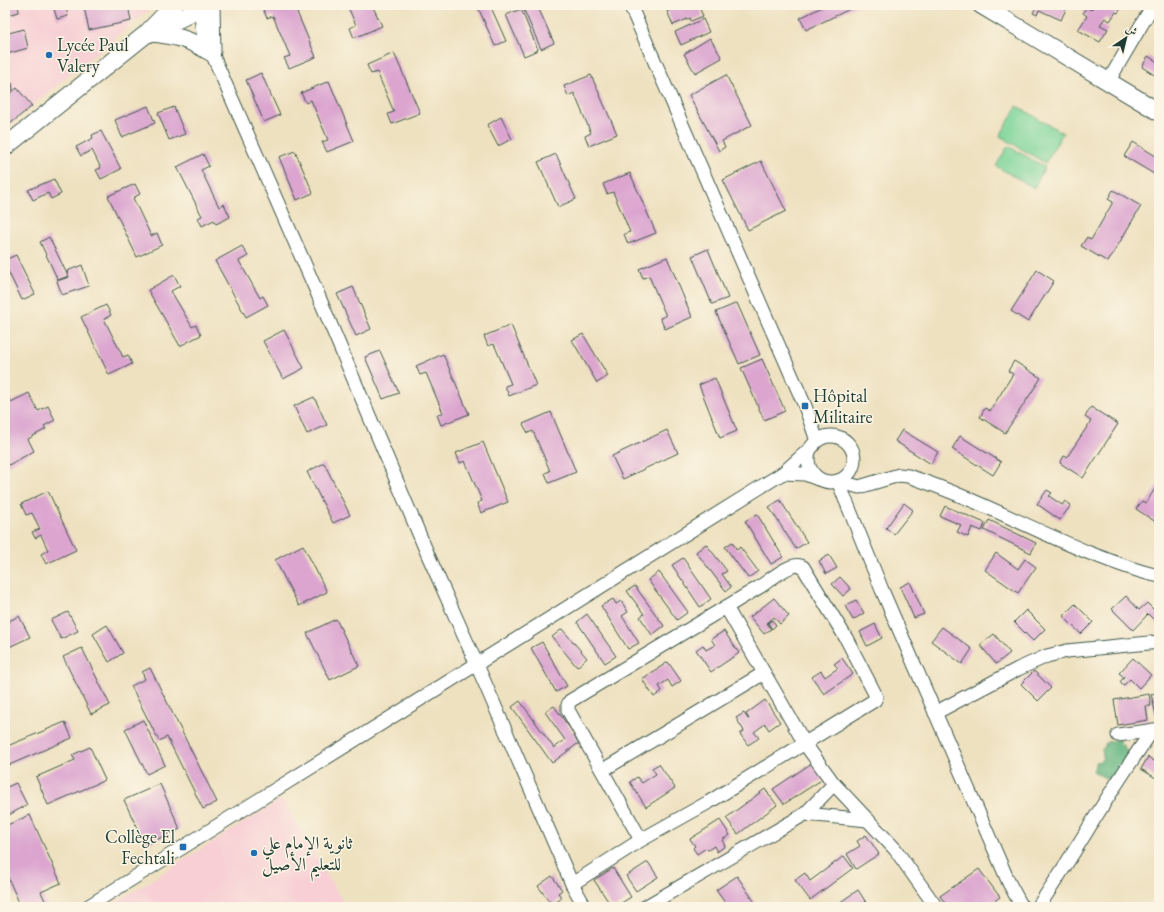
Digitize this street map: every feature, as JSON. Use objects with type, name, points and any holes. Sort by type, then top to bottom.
[{"type":"main road","points":[[5,147],[147,34],[174,5]]},
{"type":"main road","points":[[981,5],[1159,112]]},
{"type":"main road","points":[[147,34],[204,6]]},
{"type":"main road","points":[[147,34],[163,34],[182,38],[191,41],[212,55]]},
{"type":"street","points":[[630,5],[820,441]]},
{"type":"street","points":[[1108,82],[1153,5]]},
{"type":"street","points":[[204,6],[201,22],[212,55],[316,290],[428,556],[477,664],[572,884],[585,907]]},
{"type":"street","points":[[87,907],[783,472],[820,441],[842,440],[850,447],[854,459],[847,475],[833,482],[805,474],[783,472]]},
{"type":"street","points":[[820,441],[808,456],[808,462],[813,473],[822,480]]},
{"type":"street","points":[[850,470],[850,473],[854,476],[870,484]]},
{"type":"street","points":[[838,480],[859,487],[899,475],[912,478],[983,505],[1047,536],[1117,564],[1141,573],[1159,576]]},
{"type":"street","points":[[838,480],[882,590],[935,714],[1009,883],[1022,907]]},
{"type":"street","points":[[572,884],[641,840],[709,802],[875,700],[876,697],[874,692],[846,638],[804,567],[796,565],[787,569],[570,701],[568,710],[641,840]]},
{"type":"street","points":[[726,607],[805,744],[834,784],[895,848],[936,907]]},
{"type":"street","points":[[935,714],[1018,669],[1047,656],[1067,651],[1159,642]]},
{"type":"street","points":[[602,770],[764,673]]},
{"type":"street","points":[[1118,735],[1156,730]]},
{"type":"street","points":[[1038,907],[1124,772],[1156,730]]},
{"type":"street","points":[[645,907],[805,814],[834,784]]},
{"type":"street","points":[[805,814],[868,820]]},
{"type":"shaded area","name":"Lycée Paul Valery","points":[[5,5],[155,5],[5,128]]},
{"type":"shaded area","name":"ثانوية الإمام علي للتعليم الأصيل","points":[[282,799],[346,907],[108,907]]},
{"type":"green space","points":[[1017,106],[1063,133],[1045,163],[1000,136]]},
{"type":"green space","points":[[1008,146],[1045,167],[1034,188],[996,166]]},
{"type":"green space","points":[[1117,738],[1120,741],[1119,744],[1124,746],[1127,752],[1130,751],[1129,755],[1110,781],[1093,771],[1096,762],[1101,761],[1103,757],[1102,749],[1105,747],[1105,744]]},
{"type":"building","points":[[5,5],[18,5],[19,12],[5,16]]},
{"type":"building","points":[[53,5],[75,5],[66,8],[68,16],[57,19]]},
{"type":"building","points":[[94,5],[128,5],[131,21],[89,30],[84,7]]},
{"type":"building","points":[[272,5],[294,5],[316,57],[289,68],[284,58],[290,56],[273,16],[267,18],[263,9]]},
{"type":"building","points":[[347,5],[372,5],[382,26],[354,38],[350,28],[356,25]]},
{"type":"building","points":[[477,5],[490,5],[506,41],[495,46]]},
{"type":"building","points":[[531,5],[537,5],[554,43],[541,49],[523,8]]},
{"type":"building","points":[[682,5],[698,5],[703,16],[691,21],[690,18],[673,25],[667,11]]},
{"type":"building","points":[[826,5],[858,5],[806,30],[800,18]]},
{"type":"building","points":[[1037,5],[1068,5],[1061,20],[1039,10],[1037,15],[1033,13]]},
{"type":"building","points":[[1094,5],[1123,5],[1110,21],[1105,18],[1100,25],[1108,29],[1100,42],[1078,30],[1087,16],[1083,13],[1086,7],[1091,10]]},
{"type":"building","points":[[521,9],[538,50],[524,56],[506,15]]},
{"type":"building","points":[[703,19],[709,32],[681,45],[675,32]]},
{"type":"building","points":[[24,29],[28,48],[7,54],[5,34]]},
{"type":"building","points":[[710,38],[722,58],[695,73],[684,54]]},
{"type":"building","points":[[394,53],[420,113],[392,124],[388,114],[394,112],[377,72],[371,74],[367,65]]},
{"type":"building","points":[[1148,56],[1159,63],[1159,78],[1142,67]]},
{"type":"building","points":[[261,73],[280,115],[264,122],[246,80]]},
{"type":"building","points":[[591,75],[617,134],[589,146],[585,136],[591,133],[574,93],[568,96],[564,86]]},
{"type":"building","points":[[726,75],[752,125],[722,141],[725,147],[719,151],[689,95]]},
{"type":"building","points":[[329,81],[354,141],[327,152],[322,142],[328,140],[311,100],[306,103],[301,93]]},
{"type":"building","points":[[5,83],[12,83],[13,90],[5,90]]},
{"type":"building","points":[[17,88],[32,106],[5,128],[5,98]]},
{"type":"building","points":[[148,106],[155,123],[122,137],[115,120]]},
{"type":"building","points":[[174,107],[185,134],[169,140],[158,113]]},
{"type":"building","points":[[501,117],[512,139],[498,146],[487,125]]},
{"type":"building","points":[[101,131],[121,169],[101,179],[96,170],[101,168],[92,150],[81,156],[76,147],[93,138],[92,135]]},
{"type":"building","points":[[1133,142],[1159,158],[1159,177],[1124,156]]},
{"type":"building","points":[[295,151],[313,193],[297,200],[279,157]]},
{"type":"building","points":[[203,154],[209,166],[201,170],[219,207],[224,204],[230,217],[216,224],[214,220],[202,226],[198,218],[202,216],[177,167]]},
{"type":"building","points":[[556,154],[576,199],[558,207],[538,162]]},
{"type":"building","points":[[761,161],[786,211],[748,230],[723,180]]},
{"type":"building","points":[[630,173],[656,233],[628,244],[624,234],[630,232],[613,192],[607,194],[603,184]]},
{"type":"building","points":[[54,179],[61,194],[51,199],[48,193],[33,200],[28,190]]},
{"type":"building","points":[[135,184],[140,194],[133,198],[151,236],[157,233],[162,245],[137,257],[108,196]]},
{"type":"building","points":[[1113,190],[1141,206],[1108,262],[1081,246],[1087,237],[1091,240],[1113,202],[1108,199]]},
{"type":"building","points":[[49,237],[68,276],[58,280],[40,242]]},
{"type":"building","points":[[242,246],[248,256],[239,261],[260,298],[263,296],[268,305],[246,317],[215,261]]},
{"type":"building","points":[[708,249],[728,298],[712,304],[692,256]]},
{"type":"building","points":[[16,255],[35,294],[22,300],[5,265],[5,260]]},
{"type":"building","points":[[667,257],[692,317],[665,329],[660,318],[666,316],[649,276],[643,278],[639,269]]},
{"type":"building","points":[[82,265],[89,286],[62,295],[57,281],[69,277],[67,271]]},
{"type":"building","points":[[1037,270],[1054,281],[1028,322],[1011,311]]},
{"type":"building","points":[[174,275],[180,286],[171,291],[192,327],[196,325],[201,335],[180,346],[148,290]]},
{"type":"building","points":[[5,287],[9,295],[5,297]]},
{"type":"building","points":[[353,287],[371,329],[356,336],[337,294]]},
{"type":"building","points":[[737,303],[760,355],[739,364],[716,312]]},
{"type":"building","points":[[106,305],[111,315],[104,319],[123,357],[128,355],[132,364],[109,375],[81,317]]},
{"type":"building","points":[[511,325],[536,385],[509,396],[505,386],[511,384],[494,344],[488,346],[484,336]]},
{"type":"building","points":[[284,330],[304,368],[283,379],[263,341]]},
{"type":"building","points":[[583,334],[608,376],[597,383],[572,340]]},
{"type":"building","points":[[380,351],[399,393],[383,399],[365,357]]},
{"type":"building","points":[[443,354],[469,414],[441,425],[437,415],[443,413],[426,373],[420,375],[416,366]]},
{"type":"building","points":[[762,359],[785,411],[764,420],[741,368]]},
{"type":"building","points":[[1014,361],[1041,378],[1005,433],[980,417],[985,408],[990,411],[1013,374],[1008,371]]},
{"type":"building","points":[[715,378],[737,431],[720,438],[699,385]]},
{"type":"building","points":[[5,393],[11,402],[29,393],[38,411],[48,406],[55,420],[44,426],[46,429],[28,439],[34,451],[5,467],[5,454],[7,452],[5,448]]},
{"type":"building","points":[[314,397],[327,425],[307,434],[294,406]]},
{"type":"building","points":[[1091,407],[1118,424],[1083,478],[1060,463],[1064,456],[1067,457],[1091,421],[1085,417]]},
{"type":"building","points":[[551,412],[576,472],[549,483],[545,473],[550,471],[533,431],[528,433],[523,424]]},
{"type":"building","points":[[667,430],[678,453],[623,479],[612,456]]},
{"type":"building","points":[[902,430],[938,452],[931,464],[895,441]]},
{"type":"building","points":[[960,436],[1001,462],[993,475],[952,449]]},
{"type":"building","points":[[483,442],[508,502],[481,513],[477,503],[482,501],[465,461],[460,463],[456,453]]},
{"type":"building","points":[[324,463],[350,515],[333,523],[307,472]]},
{"type":"building","points":[[1159,482],[1159,524],[1136,509],[1142,501],[1146,503]]},
{"type":"building","points":[[1047,490],[1052,493],[1049,496],[1062,505],[1065,501],[1071,505],[1060,520],[1037,504]]},
{"type":"building","points":[[48,491],[76,550],[46,564],[41,554],[48,550],[41,535],[35,538],[32,532],[40,529],[32,513],[26,515],[21,504]]},
{"type":"building","points":[[780,500],[807,542],[796,549],[769,507]]},
{"type":"building","points":[[904,503],[913,510],[894,534],[886,528]]},
{"type":"building","points":[[945,506],[985,523],[982,531],[972,527],[968,537],[957,532],[961,525],[940,516]]},
{"type":"building","points":[[757,514],[783,557],[771,564],[745,521]]},
{"type":"building","points":[[989,520],[1036,543],[1031,553],[984,530]]},
{"type":"building","points":[[732,542],[737,550],[740,547],[758,571],[748,578],[725,547]]},
{"type":"building","points":[[706,544],[727,571],[722,574],[731,587],[726,591],[696,552]]},
{"type":"building","points":[[303,545],[327,592],[299,606],[275,560]]},
{"type":"building","points":[[996,553],[1018,569],[1025,559],[1036,567],[1018,593],[985,570]]},
{"type":"building","points":[[829,555],[837,568],[826,574],[819,561]]},
{"type":"building","points":[[683,558],[711,599],[700,607],[672,565]]},
{"type":"building","points":[[659,572],[688,612],[677,620],[648,580]]},
{"type":"building","points":[[840,577],[851,589],[843,596],[832,584]]},
{"type":"building","points":[[910,582],[924,614],[914,618],[900,587]]},
{"type":"building","points":[[635,586],[664,626],[652,635],[640,617],[644,614],[627,591]]},
{"type":"building","points":[[1126,596],[1139,610],[1147,603],[1159,615],[1159,619],[1156,622],[1148,614],[1133,630],[1112,609]]},
{"type":"building","points":[[774,598],[789,616],[780,624],[774,617],[767,623],[771,629],[764,634],[750,617]]},
{"type":"building","points":[[613,599],[616,604],[621,601],[628,612],[622,616],[639,643],[628,649],[601,606]]},
{"type":"building","points":[[856,600],[864,613],[853,620],[845,606]]},
{"type":"building","points":[[1075,604],[1093,622],[1081,634],[1063,616]]},
{"type":"building","points":[[1026,610],[1045,629],[1033,641],[1014,622]]},
{"type":"building","points":[[68,612],[78,631],[61,639],[51,620]]},
{"type":"building","points":[[587,614],[616,656],[605,663],[577,622]]},
{"type":"building","points":[[19,616],[30,637],[5,649],[5,623]]},
{"type":"building","points":[[336,619],[359,666],[330,680],[307,633]]},
{"type":"building","points":[[772,620],[776,625],[772,629],[768,623]]},
{"type":"building","points":[[875,624],[882,638],[867,646],[860,632]]},
{"type":"building","points":[[107,625],[123,653],[109,662],[93,634]]},
{"type":"building","points":[[942,627],[972,649],[962,664],[931,641]]},
{"type":"building","points":[[562,629],[587,658],[577,667],[552,637]]},
{"type":"building","points":[[724,631],[739,653],[711,672],[696,650],[703,645],[706,650],[715,645],[711,639]]},
{"type":"building","points":[[994,634],[1010,653],[996,664],[980,645]]},
{"type":"building","points":[[542,642],[567,686],[556,692],[531,648]]},
{"type":"building","points":[[82,648],[110,705],[91,714],[63,657]]},
{"type":"building","points":[[842,658],[853,674],[824,694],[812,677],[821,671],[825,677],[838,668],[834,664]]},
{"type":"building","points":[[1133,658],[1151,675],[1139,688],[1130,679],[1123,686],[1120,682],[1124,677],[1119,673]]},
{"type":"building","points":[[668,662],[681,681],[672,687],[668,680],[659,686],[662,691],[654,697],[642,679]]},
{"type":"building","points":[[150,668],[217,802],[203,809],[167,737],[159,741],[131,686],[145,679],[142,672]]},
{"type":"building","points":[[1034,671],[1051,688],[1038,701],[1021,684]]},
{"type":"building","points":[[1159,693],[1159,719],[1157,720],[1151,694]]},
{"type":"building","points":[[1149,694],[1151,706],[1146,706],[1148,720],[1118,725],[1114,700]]},
{"type":"building","points":[[765,700],[780,722],[769,730],[765,724],[754,732],[759,738],[748,745],[740,734],[744,731],[736,718],[744,713],[749,719],[746,714]]},
{"type":"building","points":[[520,701],[554,748],[565,740],[545,712],[554,706],[580,742],[552,763],[512,707]]},
{"type":"building","points":[[143,720],[165,765],[147,774],[125,729]]},
{"type":"building","points":[[65,722],[72,738],[9,765],[5,756],[5,747]]},
{"type":"building","points":[[90,747],[105,780],[48,805],[36,777],[75,760],[72,755]]},
{"type":"building","points":[[1148,757],[1159,764],[1159,780],[1141,769]]},
{"type":"building","points":[[812,763],[823,779],[784,804],[773,789]]},
{"type":"building","points":[[659,764],[675,788],[646,807],[630,782],[637,777],[642,783],[656,774],[652,768]]},
{"type":"building","points":[[16,783],[27,805],[5,817],[5,788]]},
{"type":"building","points":[[160,784],[180,829],[145,845],[124,800]]},
{"type":"building","points":[[765,789],[777,805],[738,834],[726,818]]},
{"type":"building","points":[[30,815],[61,883],[41,892],[48,907],[21,907],[5,871],[5,826]]},
{"type":"building","points":[[720,820],[730,835],[722,840],[725,846],[717,852],[714,846],[708,850],[706,848],[697,854],[693,848],[695,846],[690,839]]},
{"type":"building","points":[[866,835],[879,854],[856,869],[847,854],[860,846],[857,841]]},
{"type":"building","points":[[844,856],[853,868],[810,900],[795,880],[805,873],[810,881]]},
{"type":"building","points":[[648,862],[658,877],[636,891],[626,876]]},
{"type":"building","points":[[613,868],[631,897],[615,907],[612,907],[594,880]]},
{"type":"building","points":[[979,869],[1000,897],[986,907],[948,907],[940,896]]},
{"type":"building","points":[[552,876],[562,890],[558,893],[562,898],[552,905],[538,886]]},
{"type":"building","points":[[737,876],[758,907],[728,907],[716,890]]},
{"type":"building","points":[[858,890],[869,907],[833,907]]},
{"type":"place","name":"Lycée Paul Valery","points":[[49,55]]},
{"type":"place","name":"Hôpital Militaire","points":[[805,406]]},
{"type":"place","name":"Collège El Fechtali","points":[[183,847]]},
{"type":"place","name":"ثانوية الإمام علي للتعليم الأصيل","points":[[254,853]]}]
